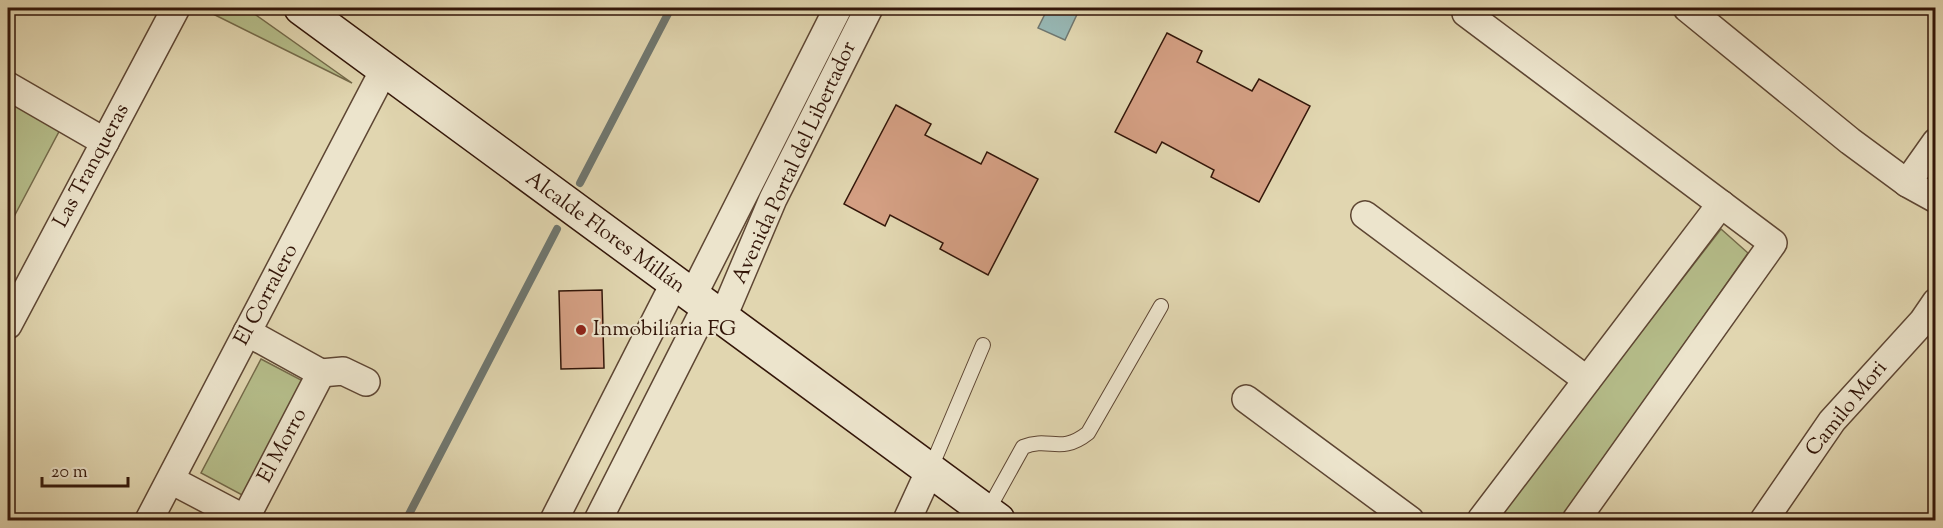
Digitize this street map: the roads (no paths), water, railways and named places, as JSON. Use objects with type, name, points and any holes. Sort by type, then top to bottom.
[{"type":"street","name":"Las Tranqueras","points":[[8,326],[176,8]]},
{"type":"street","name":"Alcalde Flores Millán","points":[[301,8],[698,302],[930,470],[987,518]]},
{"type":"street","name":"Avenida Portal del Libertador","points":[[598,520],[698,302],[838,8]]},
{"type":"street","name":"Avenida Portal del Libertador","points":[[555,520],[698,302],[773,199],[869,8]]},
{"type":"street","points":[[1687,8],[1850,141],[1907,183],[1935,199]]},
{"type":"street","points":[[1466,13],[1773,243],[1576,520]]},
{"type":"street","name":"El Corralero","points":[[149,520],[384,70]]},
{"type":"street","points":[[8,86],[105,142]]},
{"type":"street","points":[[1907,183],[1935,142]]},
{"type":"street","points":[[1481,520],[1721,204]]},
{"type":"street","points":[[1365,215],[1587,380]]},
{"type":"street","name":"Camilo Mori","points":[[1764,520],[1832,421],[1923,321],[1935,302]]},
{"type":"street","points":[[247,332],[321,373],[343,371],[366,382]]},
{"type":"street","name":"El Morro","points":[[171,480],[247,520],[321,373]]},
{"type":"street","points":[[1246,399],[1410,520]]},
{"type":"street","points":[[907,520],[930,470]]},
{"type":"lane","points":[[987,518],[1023,447],[1034,443],[1062,445],[1080,439],[1088,433],[1161,306]]},
{"type":"lane","points":[[930,470],[983,345]]},
{"type":"water","points":[[1048,8],[1080,8],[1065,40],[1038,28]]},
{"type":"waterway","points":[[580,183],[671,8]]},
{"type":"waterway","points":[[406,520],[557,229]]},
{"type":"place","name":"Inmobiliaria FG","points":[[581,330]]}]
